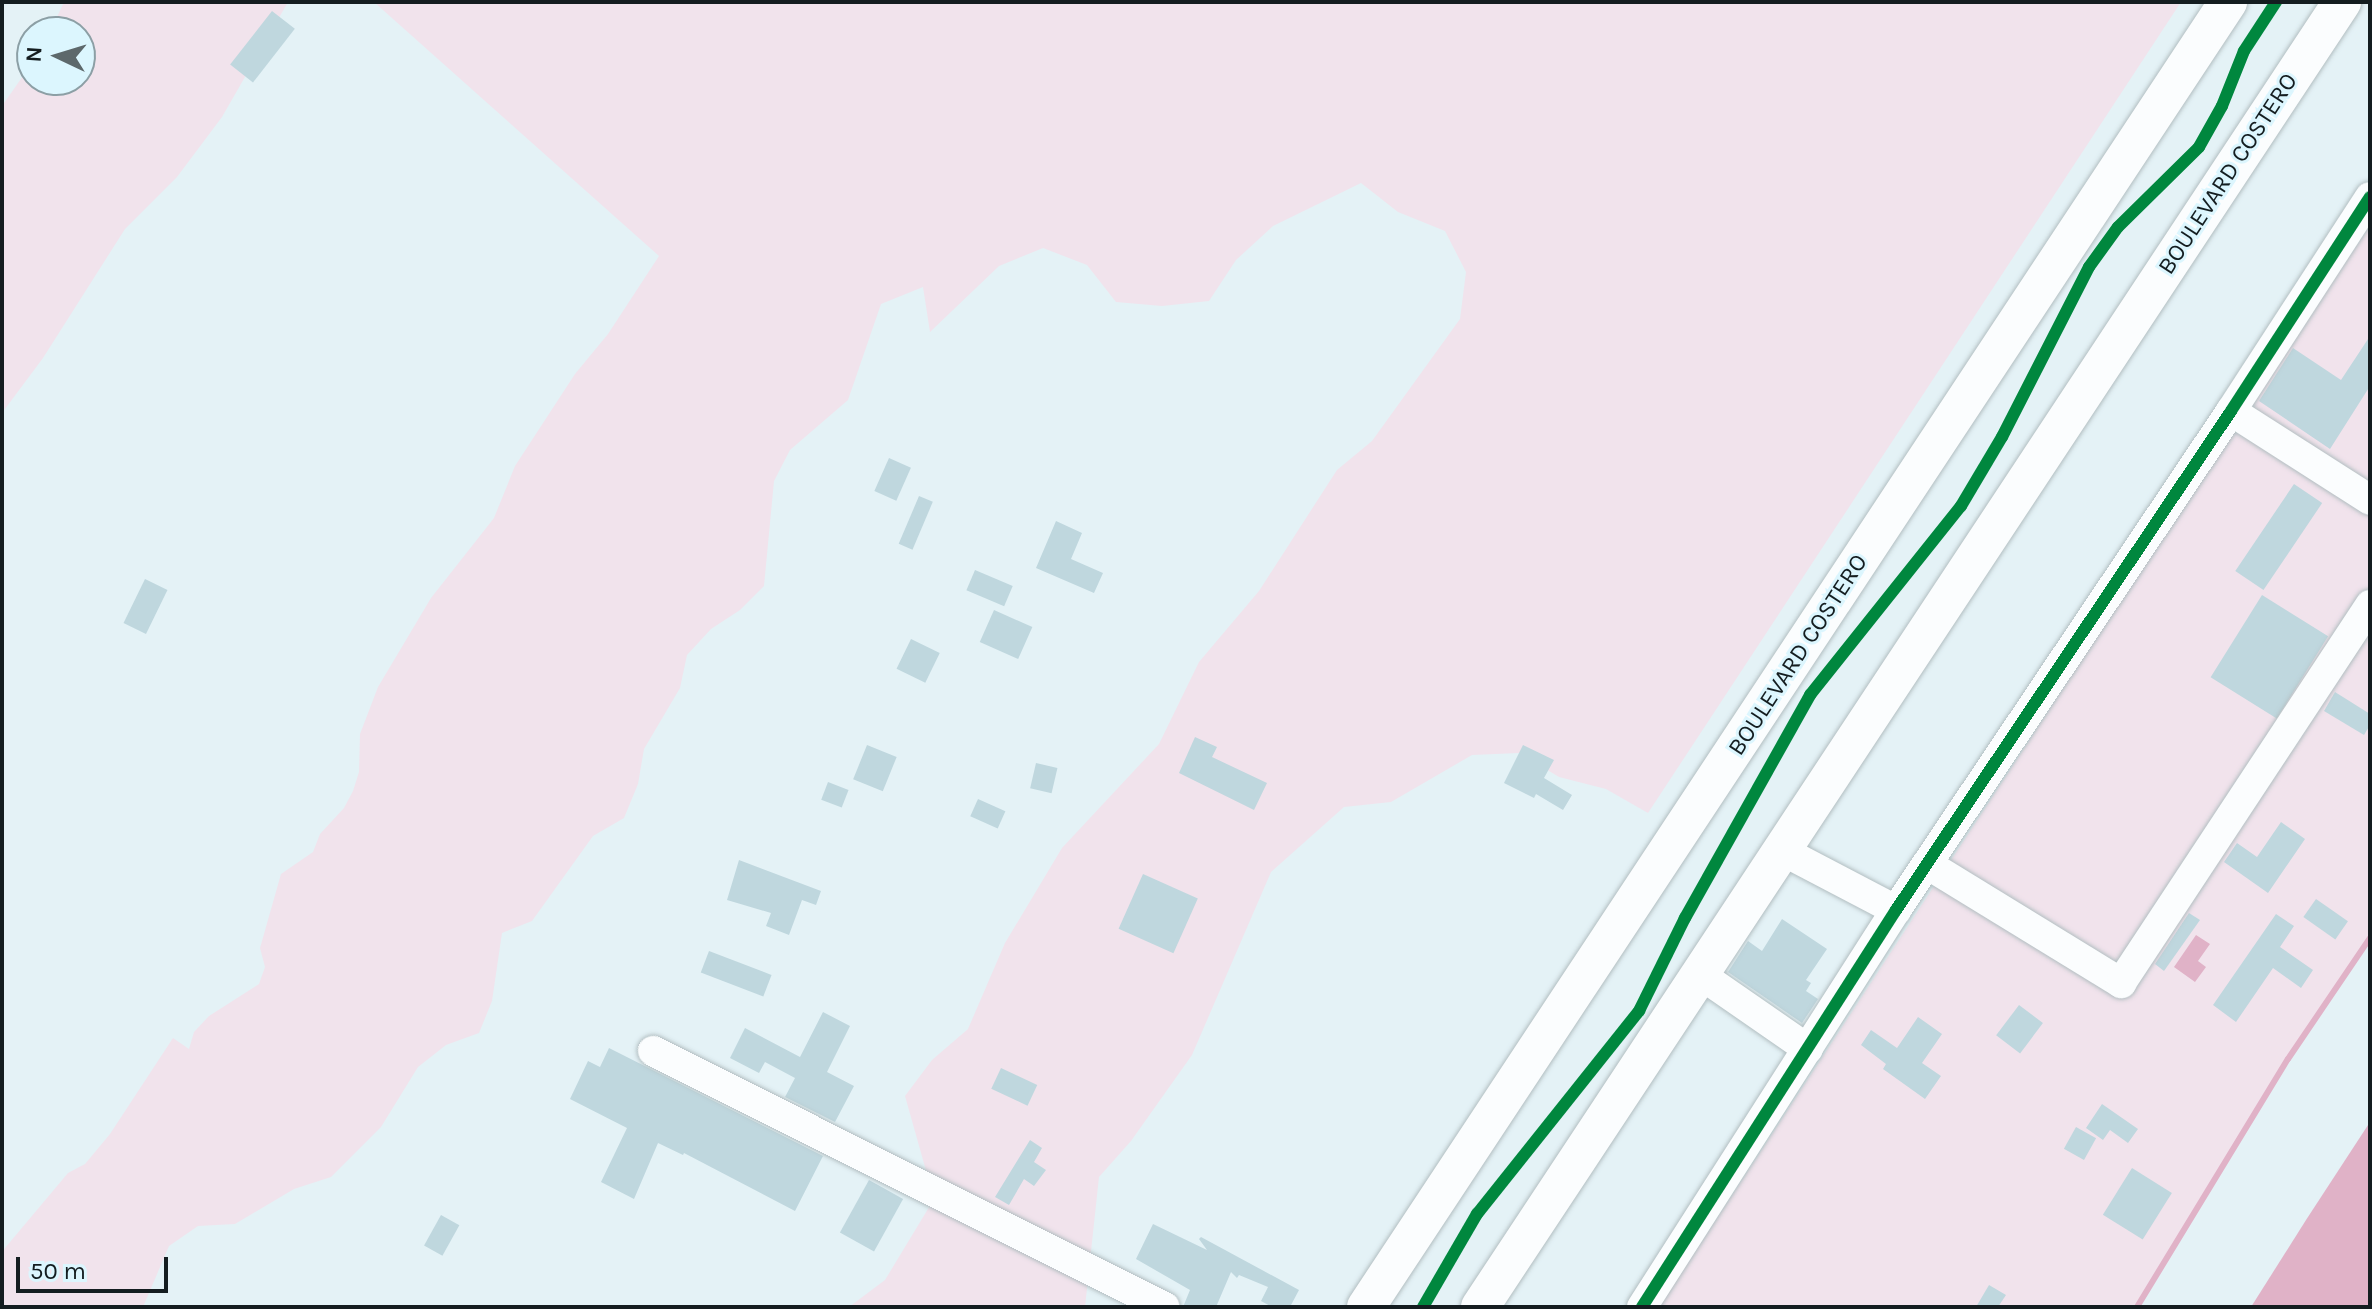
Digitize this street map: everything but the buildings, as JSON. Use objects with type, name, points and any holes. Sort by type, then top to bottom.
[{"type":"main road","name":"BOULEVARD COSTERO","points":[[1366,1307],[2228,2]]},
{"type":"main road","name":"BOULEVARD COSTERO","points":[[1480,1307],[2342,2]]},
{"type":"street","points":[[1642,1307],[1896,910],[2231,411],[2370,197]]},
{"type":"street","points":[[2231,411],[2370,500]]},
{"type":"street","points":[[1927,864],[2121,983],[2370,605]]},
{"type":"street","points":[[1781,850],[1896,910]]},
{"type":"street","points":[[1701,975],[1808,1049]]},
{"type":"street","points":[[653,1051],[1165,1307]]},
{"type":"shaded area","points":[[64,2],[288,2],[222,117],[177,177],[125,229],[43,358],[2,413],[2,106],[16,86],[16,96],[96,96],[96,16],[57,16]]},
{"type":"shaded area","points":[[374,2],[2181,2],[1648,813],[1606,789],[1559,777],[1519,753],[1472,755],[1391,802],[1344,807],[1271,872],[1192,1055],[1131,1141],[1099,1177],[1085,1307],[849,1307],[885,1280],[934,1199],[905,1096],[932,1060],[968,1029],[1005,943],[1062,848],[1159,744],[1199,662],[1259,591],[1337,470],[1372,441],[1460,319],[1466,272],[1445,231],[1398,212],[1361,183],[1273,226],[1236,260],[1209,301],[1162,306],[1116,302],[1087,265],[1043,248],[999,266],[930,332],[923,287],[881,304],[848,400],[790,450],[774,481],[764,586],[740,610],[711,629],[687,655],[680,688],[644,749],[638,784],[624,818],[593,836],[532,921],[502,933],[492,1001],[479,1033],[446,1045],[418,1067],[381,1127],[331,1177],[294,1189],[235,1224],[198,1226],[169,1246],[143,1307],[2,1307],[2,1253],[5,1248],[68,1173],[85,1164],[110,1134],[173,1038],[189,1049],[194,1032],[209,1016],[259,984],[265,967],[260,948],[281,874],[313,852],[320,834],[344,808],[353,791],[359,772],[360,734],[378,687],[431,598],[494,518],[515,466],[575,374],[608,334],[659,256]]},
{"type":"shaded area","points":[[2370,226],[2370,938],[2288,1059],[2137,1307],[1659,1307],[2249,404]]},
{"type":"shaded area","points":[[2196,935],[2210,944],[2198,961],[2206,967],[2195,982],[2174,967]]},
{"type":"shaded area","points":[[2370,1122],[2370,1307],[2251,1307],[2306,1220]]},
{"type":"waterway","points":[[2137,1307],[2288,1059],[2370,938]]},
{"type":"cycle path","points":[[1423,1307],[1477,1214],[1639,1011],[1685,918],[1810,695],[1961,506],[2002,437],[2089,267],[2118,227],[2199,147],[2222,106],[2244,51],[2276,2]]},
{"type":"cycle path","points":[[1642,1307],[1896,910],[2231,411],[2370,197]]}]
